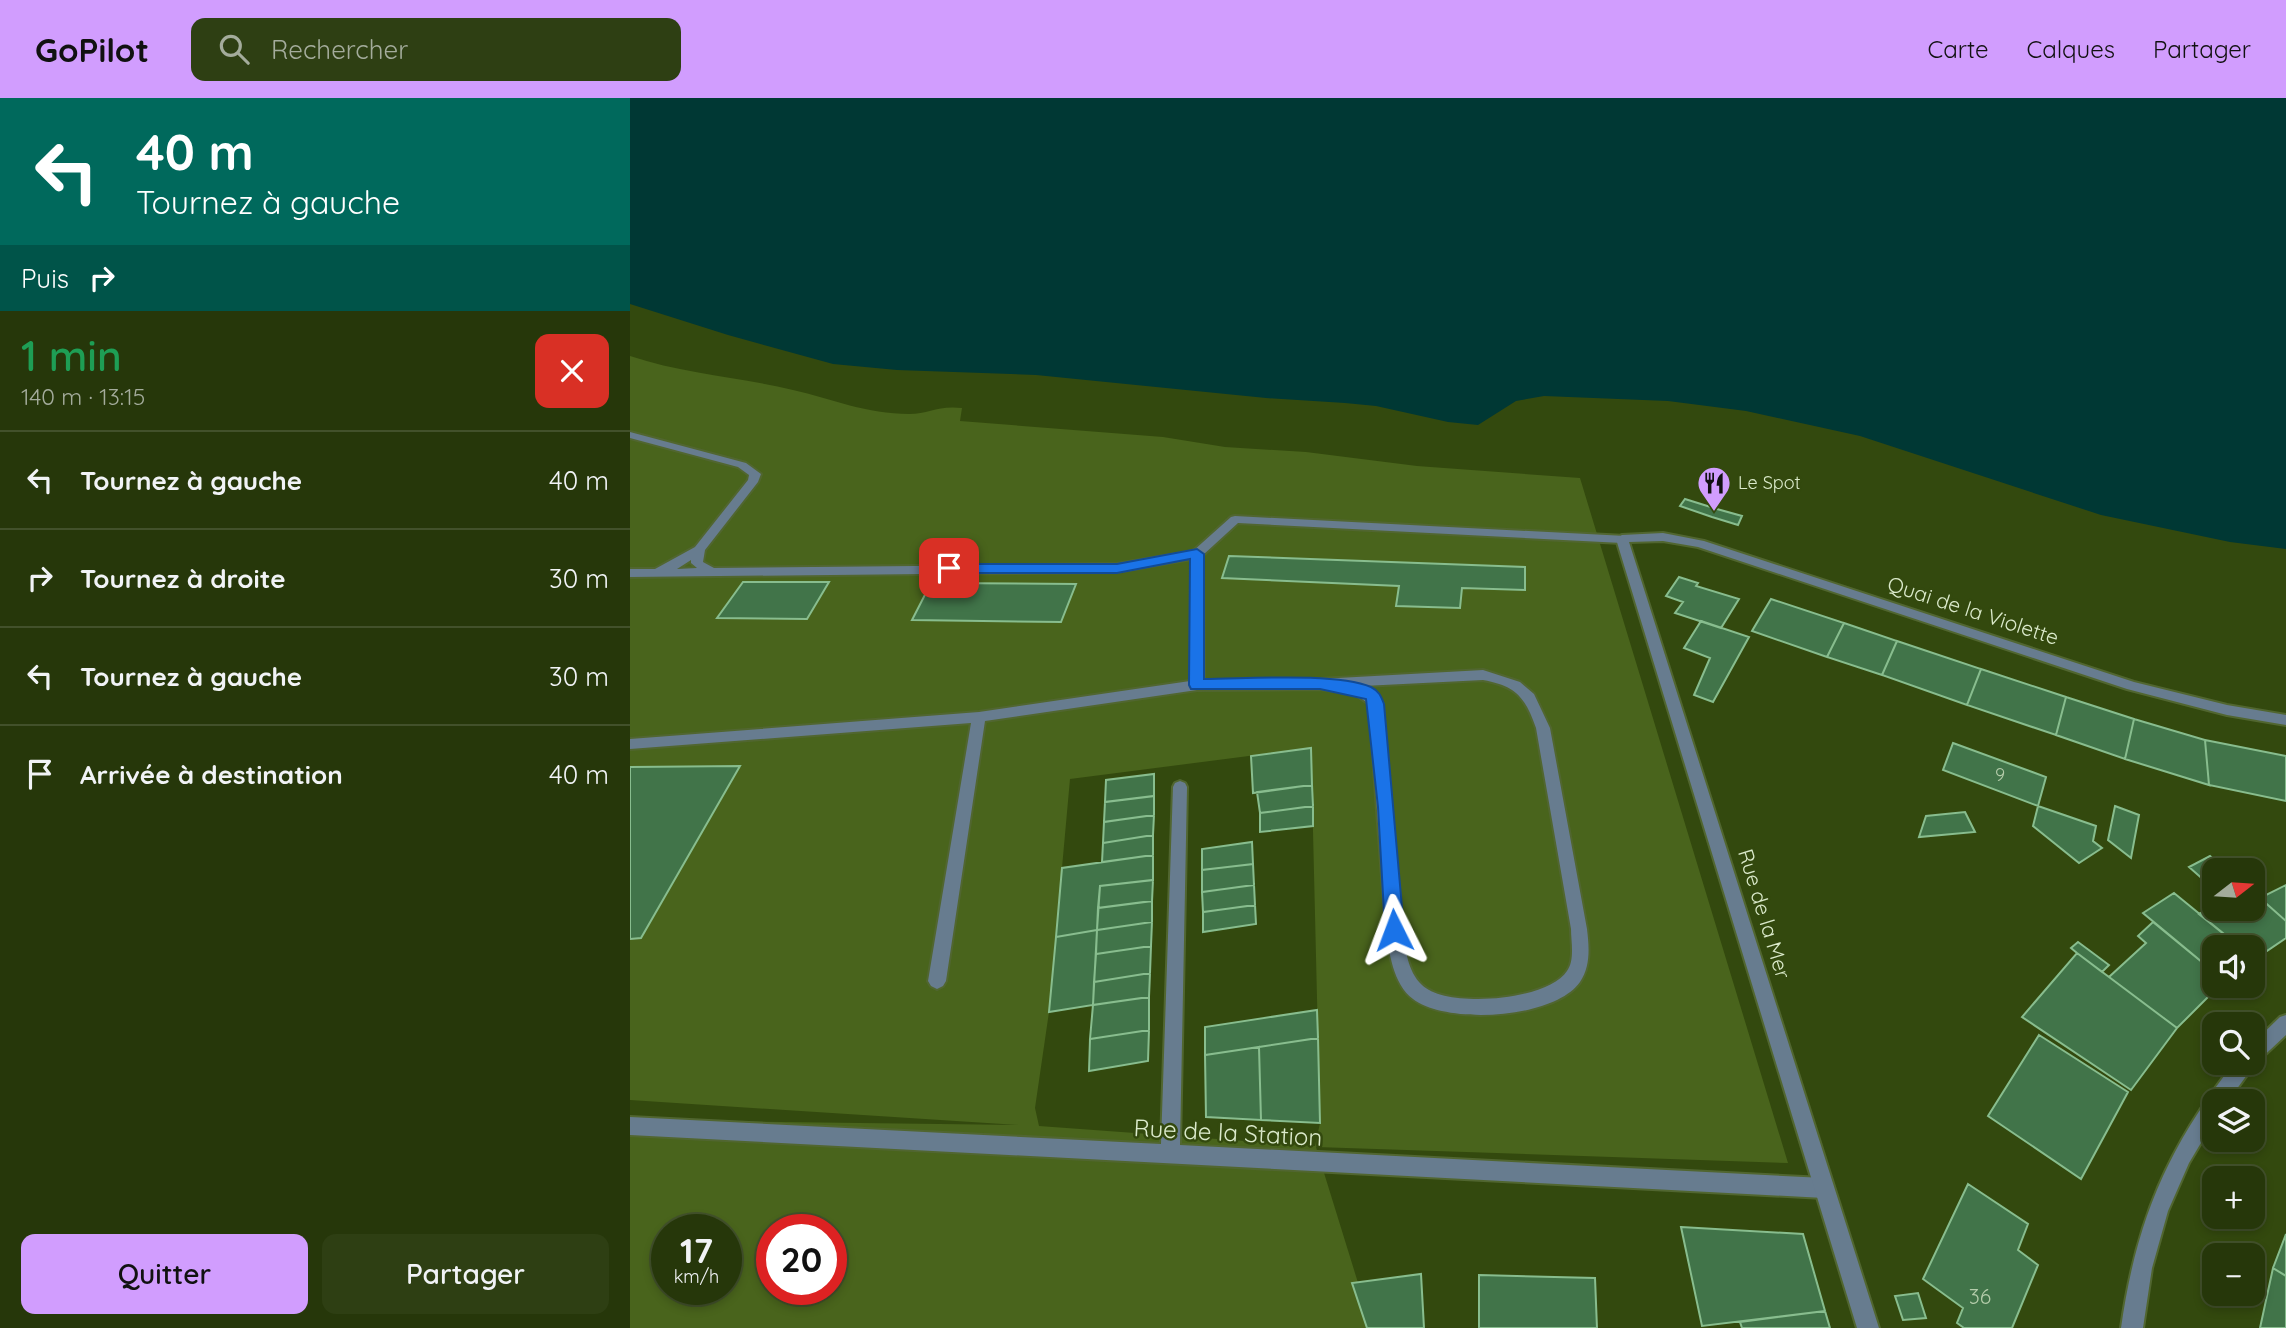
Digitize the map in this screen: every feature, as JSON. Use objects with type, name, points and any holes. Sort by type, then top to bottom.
[{"type":"street","points":[[630,436],[742,465],[755,474],[754,480],[699,550],[673,565],[644,575]]},
{"type":"street","points":[[630,446],[649,440]]},
{"type":"street","points":[[630,573],[644,575],[1117,568],[1197,554],[1235,519],[1622,539]]},
{"type":"street","name":"Quai de la Violette","points":[[1622,539],[1648,537],[1700,544],[2146,690],[2227,710],[2286,720]]},
{"type":"street","name":"Rue de la Mer","points":[[1622,539],[1868,1328]]},
{"type":"street","points":[[699,550],[697,563],[711,572]]},
{"type":"street","points":[[1197,554],[1197,685]]},
{"type":"street","points":[[630,744],[979,717],[1197,685],[1320,684],[1483,675],[1505,678],[1525,690],[1537,709],[1543,728],[1579,929],[1581,956],[1573,978],[1563,987],[1551,995],[1533,1000],[1493,1006],[1455,1005],[1421,995],[1408,982],[1400,965],[1394,930],[1376,704],[1373,695],[1366,691],[1320,684]]},
{"type":"street","points":[[937,981],[979,717]]},
{"type":"street","points":[[1170,1155],[1180,787]]},
{"type":"street","points":[[2265,1043],[2286,1023]]},
{"type":"street","points":[[2225,1089],[2237,1075]]},
{"type":"street","points":[[2132,1328],[2141,1266],[2153,1219],[2187,1144],[2202,1122]]},
{"type":"street","name":"Rue de la Station","points":[[630,1126],[1824,1188]]},
{"type":"green space","points":[[630,356],[671,367],[793,390],[879,412],[909,414],[962,408],[960,421],[1163,437],[1225,447],[1306,452],[1417,466],[1580,478],[1788,1163],[1316,1147],[1372,1328],[630,1328],[630,1120],[1018,1125],[630,1100]],"holes":[[[1311,748],[1320,1123],[1315,1146],[1039,1126],[1035,1108],[1049,1012],[1070,779]]]},
{"type":"water","points":[[630,98],[2286,98],[2286,549],[2230,542],[2101,515],[1860,436],[1746,411],[1668,401],[1544,396],[1516,401],[1478,425],[1345,403],[1266,398],[1036,375],[897,370],[833,364],[630,304]]},
{"type":"building","name":"Le Spot","points":[[1685,499],[1742,516],[1738,525],[1680,506]]},
{"type":"building","points":[[1229,556],[1525,567],[1525,590],[1462,588],[1460,608],[1396,606],[1399,586],[1222,578]]},
{"type":"building","points":[[1679,577],[1698,583],[1696,586],[1739,599],[1721,628],[1675,613],[1683,602],[1666,596]]},
{"type":"building","points":[[743,582],[829,582],[807,619],[717,618]]},
{"type":"building","points":[[931,583],[1076,584],[1061,622],[912,620]]},
{"type":"building","points":[[1771,599],[1844,623],[1827,657],[1752,631]]},
{"type":"building","points":[[1701,621],[1749,637],[1713,702],[1694,695],[1710,658],[1684,648]]},
{"type":"building","points":[[1844,623],[1897,641],[1882,675],[1827,657]]},
{"type":"building","points":[[1897,641],[1981,669],[1967,705],[1882,675]]},
{"type":"building","points":[[1981,669],[2066,697],[2056,735],[1967,705]]},
{"type":"building","points":[[2066,697],[2134,719],[2125,759],[2056,735]]},
{"type":"building","points":[[2134,719],[2205,740],[2209,785],[2125,759]]},
{"type":"building","points":[[2205,740],[2286,756],[2286,801],[2209,785]]},
{"type":"building","points":[[1953,743],[2046,777],[2038,806],[1943,770]]},
{"type":"building","points":[[1311,748],[1312,785],[1253,793],[1251,756]]},
{"type":"building","points":[[740,766],[641,938],[630,939],[630,767]]},
{"type":"building","points":[[1154,774],[1154,796],[1105,802],[1106,780]]},
{"type":"building","points":[[1312,785],[1313,806],[1260,813],[1257,792]]},
{"type":"building","points":[[1154,796],[1154,815],[1104,822],[1105,802]]},
{"type":"building","points":[[1313,806],[1313,826],[1260,832],[1260,813]]},
{"type":"building","points":[[2038,806],[2096,826],[2093,841],[2102,848],[2079,863],[2033,826]]},
{"type":"building","points":[[2115,806],[2139,815],[2131,858],[2108,840]]},
{"type":"building","points":[[1965,812],[1975,832],[1919,837],[1926,816]]},
{"type":"building","points":[[1154,815],[1153,835],[1103,843],[1104,822]]},
{"type":"building","points":[[1153,835],[1153,855],[1102,862],[1103,843]]},
{"type":"building","points":[[1252,842],[1253,864],[1202,870],[1202,849]]},
{"type":"building","points":[[1153,855],[1153,880],[1100,886],[1097,930],[1056,937],[1062,868]]},
{"type":"building","points":[[2202,860],[2202,878],[2189,867]]},
{"type":"building","points":[[1253,864],[1254,885],[1202,892],[1202,870]]},
{"type":"building","points":[[1153,880],[1152,901],[1098,908],[1100,886]]},
{"type":"building","points":[[1254,885],[1255,905],[1203,912],[1202,892]]},
{"type":"building","points":[[2286,885],[2286,921],[2265,902],[2265,896]]},
{"type":"building","points":[[2174,893],[2202,916],[2202,921],[2208,921],[2225,935],[2202,935],[2202,962],[2143,913]]},
{"type":"building","points":[[1152,901],[1152,922],[1097,930],[1098,908]]},
{"type":"building","points":[[2265,902],[2286,921],[2286,938],[2265,952],[2265,935],[2225,935],[2208,921],[2265,921]]},
{"type":"building","points":[[1255,905],[1256,924],[1203,932],[1203,912]]},
{"type":"building","points":[[1152,922],[1151,946],[1096,954],[1097,930]]},
{"type":"building","points":[[2153,922],[2202,962],[2202,998],[2207,998],[2177,1028],[2109,977],[2146,943],[2138,936]]},
{"type":"building","points":[[1097,930],[1093,1005],[1049,1012],[1056,937]]},
{"type":"building","points":[[2078,942],[2109,965],[2102,972],[2071,948]]},
{"type":"building","points":[[1151,946],[1150,973],[1094,982],[1096,954]]},
{"type":"building","points":[[2077,953],[2177,1028],[2131,1090],[2022,1017]]},
{"type":"building","points":[[1150,973],[1149,997],[1093,1005],[1094,982]]},
{"type":"building","points":[[1149,997],[1149,1030],[1090,1039],[1093,1005]]},
{"type":"building","points":[[1317,1010],[1318,1038],[1205,1055],[1205,1027]]},
{"type":"building","points":[[1149,1030],[1148,1061],[1089,1071],[1090,1039]]},
{"type":"building","points":[[2039,1035],[2128,1092],[2081,1179],[1988,1116]]},
{"type":"building","points":[[1318,1038],[1320,1123],[1261,1120],[1259,1047]]},
{"type":"building","points":[[1259,1047],[1261,1120],[1206,1117],[1205,1055]]},
{"type":"building","points":[[1968,1184],[2028,1224],[2018,1250],[2038,1265],[2012,1328],[1964,1328],[1957,1323],[1963,1308],[1923,1279]]},
{"type":"building","points":[[1681,1227],[1803,1234],[1825,1311],[1702,1326]]},
{"type":"building","points":[[2286,1234],[2286,1276],[2273,1268]]},
{"type":"building","points":[[2273,1268],[2286,1276],[2286,1328],[2260,1328]]},
{"type":"building","points":[[1421,1274],[1424,1328],[1367,1328],[1352,1283]]},
{"type":"building","points":[[1479,1275],[1595,1278],[1597,1328],[1479,1328]]},
{"type":"building","points":[[1918,1293],[1926,1318],[1903,1320],[1895,1296]]},
{"type":"building","points":[[1825,1311],[1830,1328],[1742,1328],[1740,1322]]},
{"type":"place","name":"Le Spot","points":[[1714,513]]},
{"type":"route","points":[[949,568],[1117,568],[1197,554],[1197,685],[1320,684],[1366,691],[1373,695],[1386,807],[1394,930]]}]
